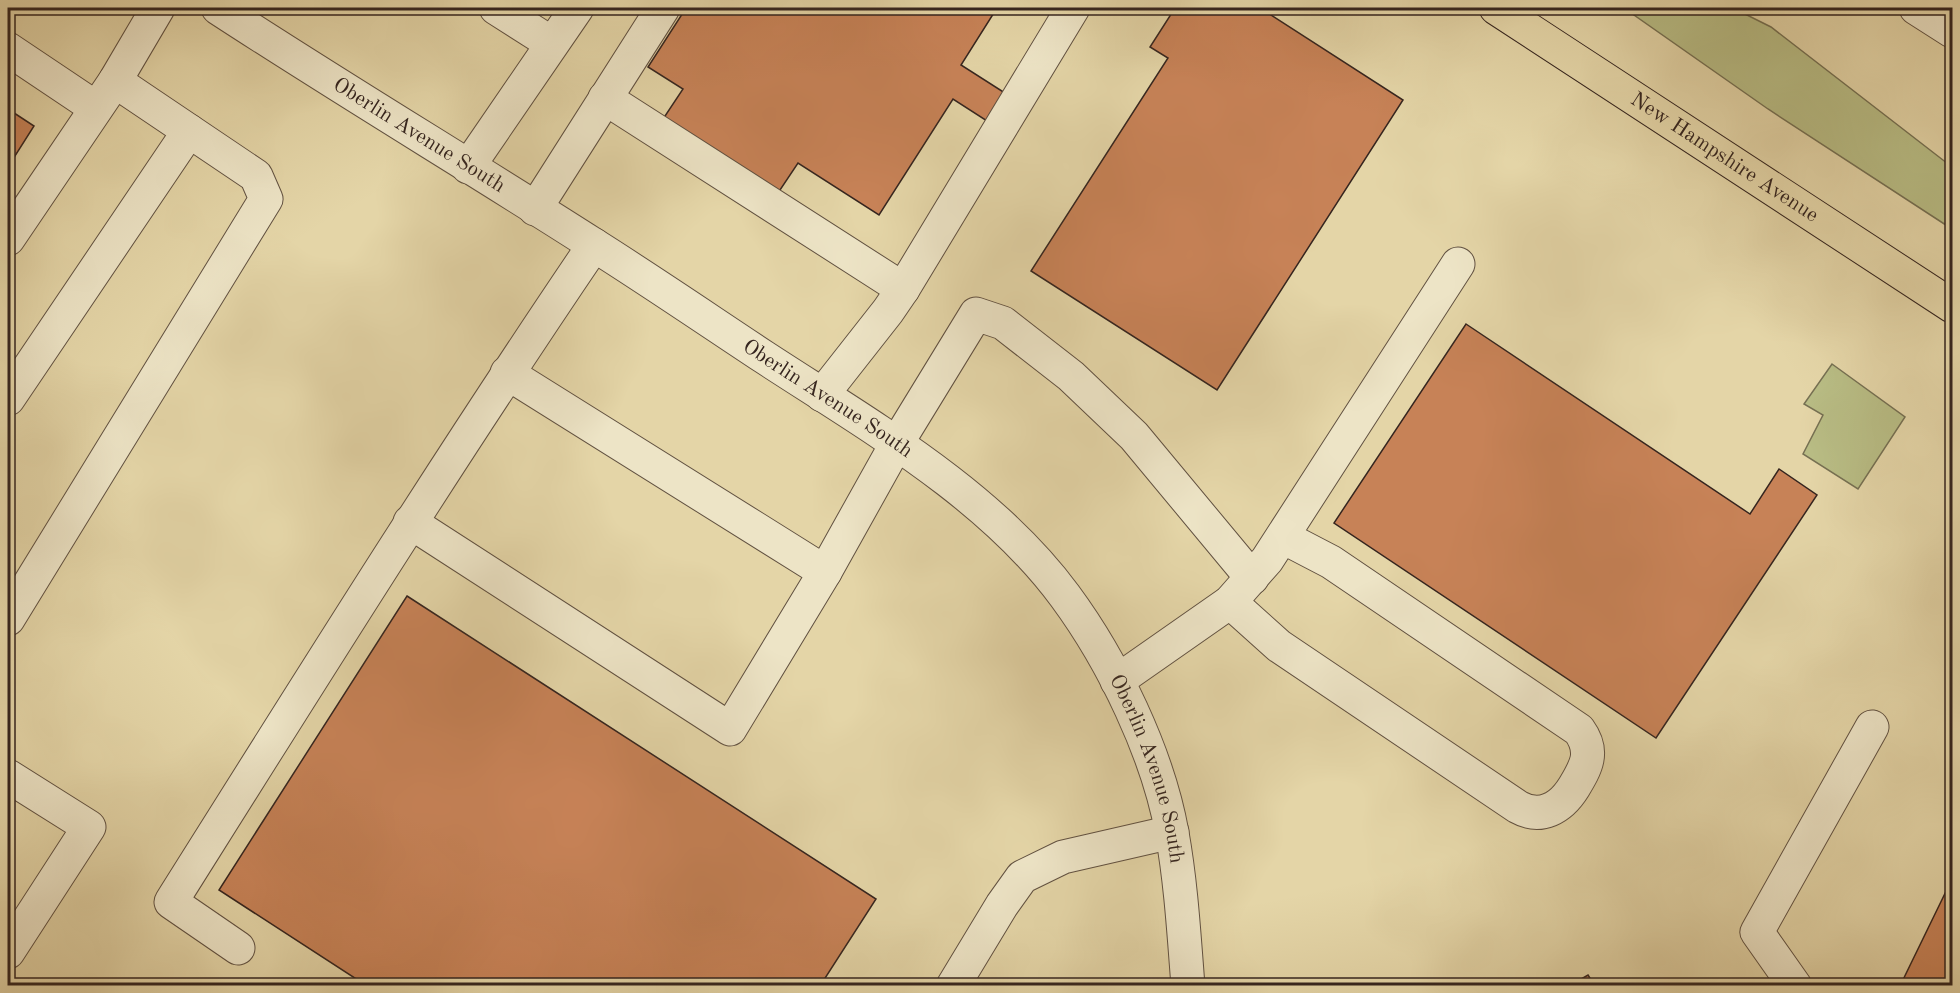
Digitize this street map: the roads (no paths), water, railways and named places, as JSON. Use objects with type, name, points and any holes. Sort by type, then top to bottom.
[{"type":"main road","name":"New Hampshire Avenue","points":[[1496,8],[1953,306]]},
{"type":"street","points":[[8,239],[115,81],[158,8]]},
{"type":"street","name":"Oberlin Avenue South","points":[[221,8],[594,245],[897,443],[977,505],[1034,559],[1064,596],[1091,635],[1141,731],[1161,790],[1172,832],[1188,986]]},
{"type":"street","points":[[496,8],[551,43]]},
{"type":"street","points":[[468,167],[576,8]]},
{"type":"street","points":[[535,208],[663,8]]},
{"type":"street","points":[[822,395],[903,289],[1073,8]]},
{"type":"street","points":[[1916,8],[1953,31]]},
{"type":"street","points":[[8,48],[96,108]]},
{"type":"street","points":[[8,619],[266,199],[256,176],[115,81]]},
{"type":"street","points":[[605,98],[903,289]]},
{"type":"street","points":[[8,399],[189,131]]},
{"type":"street","points":[[238,948],[171,902],[410,522],[594,245]]},
{"type":"street","points":[[1116,681],[1230,602],[1267,560],[1458,264]]},
{"type":"street","points":[[410,522],[730,729],[825,572],[897,443],[976,315],[1003,323],[1071,376],[1134,436],[1252,578]]},
{"type":"street","points":[[507,373],[825,572]]},
{"type":"street","points":[[1230,602],[1279,646],[1518,807],[1526,811],[1543,812],[1561,804],[1568,797],[1587,763],[1587,747],[1579,730],[1330,562],[1283,537]]},
{"type":"street","points":[[1795,986],[1757,932],[1872,727]]},
{"type":"street","points":[[8,776],[89,827],[8,952]]},
{"type":"street","points":[[953,986],[1002,905],[1022,878],[1063,857],[1172,832]]}]
